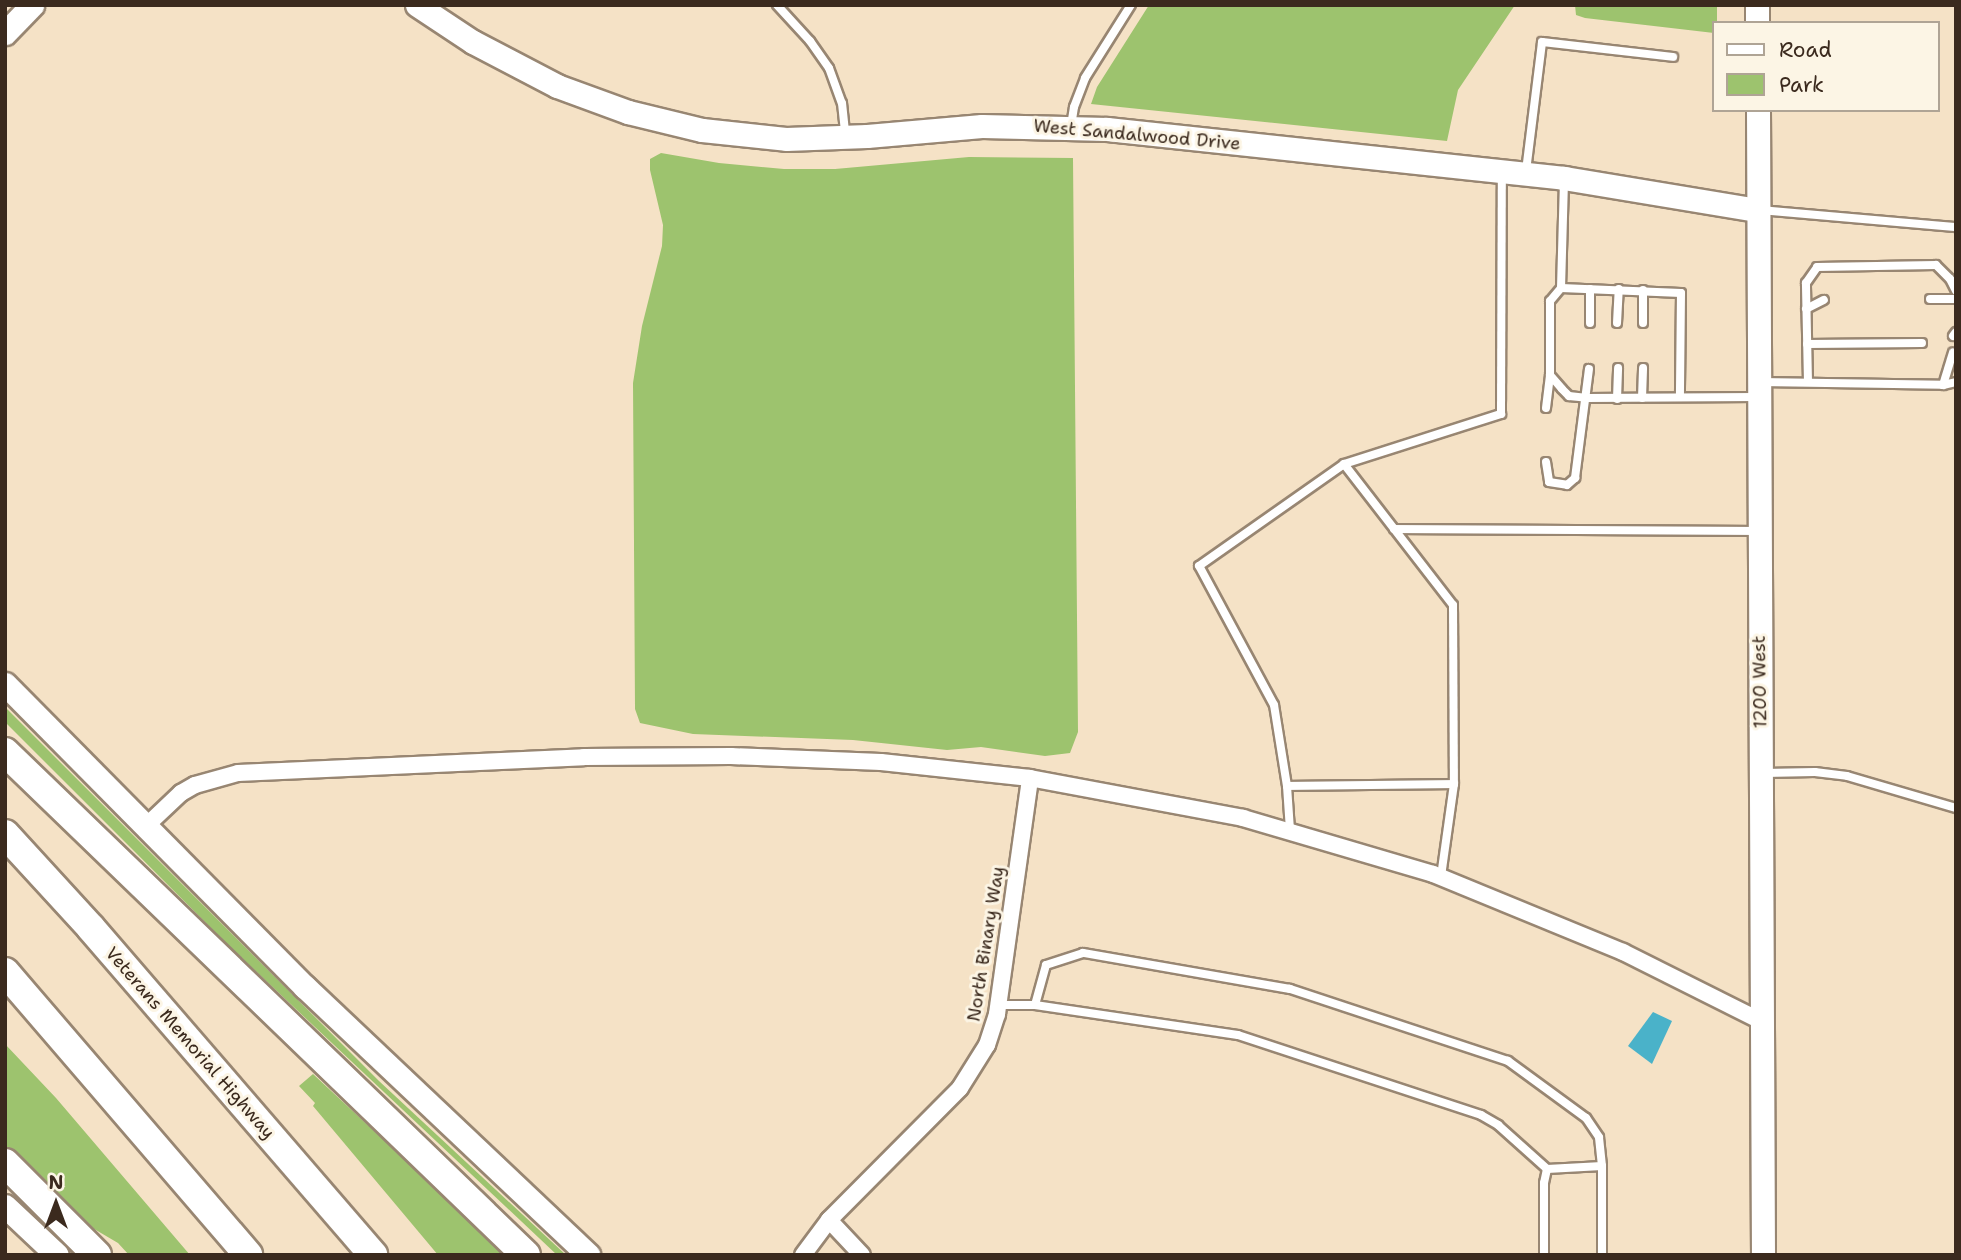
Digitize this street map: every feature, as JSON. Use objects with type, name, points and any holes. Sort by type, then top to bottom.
[{"type":"highway","points":[[5,752],[526,1255]]},
{"type":"highway","name":"Veterans Memorial Highway","points":[[5,834],[91,928],[373,1255]]},
{"type":"highway","points":[[9,978],[248,1255]]},
{"type":"highway","points":[[5,1163],[97,1255]]},
{"type":"main road","points":[[5,33],[32,5]]},
{"type":"main road","name":"West Sandalwood Drive","points":[[417,5],[514,65],[557,86],[628,113],[702,131],[744,136],[845,137],[970,126],[1071,126],[1564,178],[1758,210]]},
{"type":"main road","name":"1200 West","points":[[1758,112],[1757,390],[1763,1255]]},
{"type":"main road","points":[[5,684],[305,987],[588,1255]]},
{"type":"main road","points":[[5,1206],[56,1254]]},
{"type":"street","points":[[145,827],[181,793],[195,785],[238,773],[584,757],[731,756],[881,762],[1030,778],[1177,803],[1290,830],[1441,877],[1623,952],[1763,1022]]},
{"type":"street","name":"North Binary Way","points":[[803,1255],[829,1220],[970,1074],[987,1045],[998,1005],[1030,778]]},
{"type":"street","points":[[829,1220],[862,1255]]},
{"type":"lane","points":[[777,5],[810,40],[829,68],[842,103],[845,137]]},
{"type":"lane","points":[[1071,126],[1074,107],[1085,78],[1131,5]]},
{"type":"lane","points":[[1526,174],[1542,42],[1673,57]]},
{"type":"lane","points":[[1290,830],[1287,786],[1274,705],[1199,566],[1344,464],[1501,414],[1502,172]]},
{"type":"lane","points":[[1546,408],[1550,374],[1550,301],[1561,288],[1564,178]]},
{"type":"lane","points":[[1758,210],[1956,227]]},
{"type":"lane","points":[[1808,382],[1806,283],[1817,267],[1936,265],[1944,270],[1956,291]]},
{"type":"lane","points":[[1561,288],[1681,293],[1680,397]]},
{"type":"lane","points":[[1590,289],[1590,323]]},
{"type":"lane","points":[[1617,323],[1619,289]]},
{"type":"lane","points":[[1643,290],[1643,323]]},
{"type":"lane","points":[[1930,299],[1956,299]]},
{"type":"lane","points":[[1806,309],[1824,300]]},
{"type":"lane","points":[[1807,344],[1922,343]]},
{"type":"lane","points":[[1943,385],[1953,353]]},
{"type":"lane","points":[[1617,399],[1618,368]]},
{"type":"lane","points":[[1642,398],[1643,368]]},
{"type":"lane","points":[[1546,462],[1549,482],[1558,486],[1567,485],[1575,478],[1589,369]]},
{"type":"lane","points":[[1550,374],[1569,396],[1617,399],[1680,397],[1808,382],[1823,386],[1943,385],[1956,382]]},
{"type":"lane","points":[[1344,464],[1453,605],[1454,784],[1441,877]]},
{"type":"lane","points":[[1394,529],[1758,531]]},
{"type":"lane","points":[[1761,773],[1815,772],[1847,776],[1956,808]]},
{"type":"lane","points":[[1287,786],[1454,784]]},
{"type":"lane","points":[[1035,1005],[1046,965],[1083,953],[1290,989],[1508,1061],[1586,1118],[1599,1137],[1602,1166],[1602,1255]]},
{"type":"lane","points":[[998,1005],[1035,1005],[1238,1035],[1480,1115],[1498,1125],[1547,1169],[1602,1166]]},
{"type":"lane","points":[[1544,1255],[1544,1183],[1547,1169]]},
{"type":"green space","points":[[1149,5],[1515,5],[1458,90],[1447,141],[1091,104],[1097,87]]},
{"type":"green space","points":[[1575,5],[1717,5],[1717,21],[1713,21],[1713,33],[1576,15]]},
{"type":"green space","points":[[661,153],[719,163],[784,169],[835,169],[969,157],[1073,158],[1078,732],[1070,753],[1045,756],[981,747],[947,750],[853,740],[693,734],[640,723],[635,709],[633,383],[642,326],[662,246],[663,225],[650,170],[650,159]]},
{"type":"green space","points":[[5,707],[379,1081],[566,1255],[557,1255],[230,947],[5,722]]},
{"type":"green space","points":[[5,1044],[56,1098],[190,1255],[129,1255],[118,1243],[72,1216],[5,1150]]},
{"type":"green space","points":[[313,1074],[507,1255],[438,1255],[299,1086]]},
{"type":"water","points":[[1653,1012],[1672,1021],[1652,1064],[1628,1046]]}]
